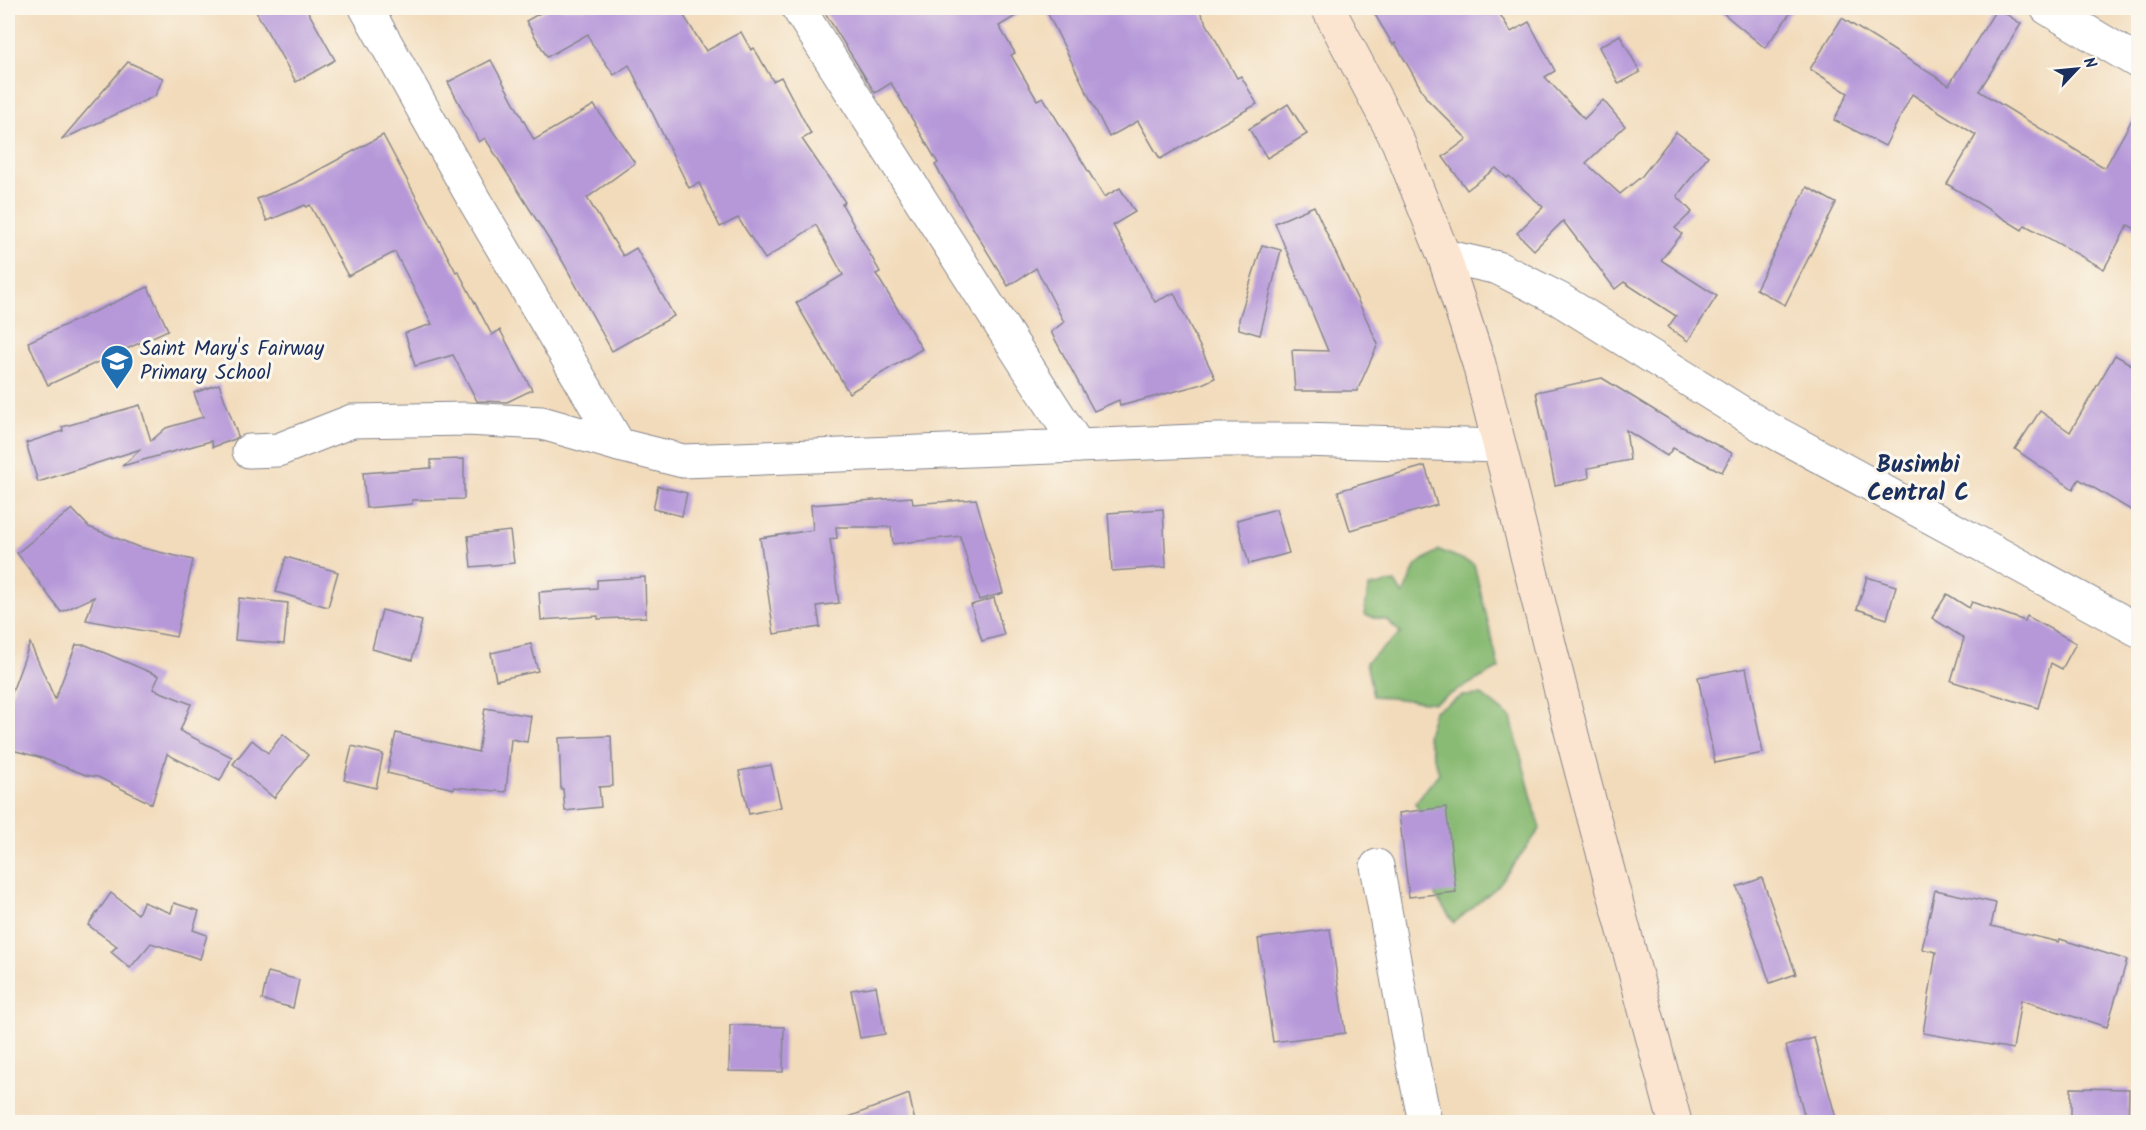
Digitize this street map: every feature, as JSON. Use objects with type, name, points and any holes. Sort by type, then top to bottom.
[{"type":"main road","points":[[1328,8],[1398,142],[1444,256],[1479,364],[1572,735],[1675,1122]]},
{"type":"street","points":[[366,8],[468,191],[619,445]]},
{"type":"street","points":[[798,8],[1078,446]]},
{"type":"street","points":[[2047,8],[2139,62]]},
{"type":"street","points":[[1444,256],[1498,268],[1560,299],[1758,423],[2139,630]]},
{"type":"street","points":[[249,451],[278,450],[352,421],[467,419],[542,423],[683,462],[1219,440],[1499,446]]},
{"type":"street","points":[[1377,866],[1425,1122]]},
{"type":"green space","points":[[1439,550],[1474,564],[1499,668],[1434,703],[1373,696],[1366,662],[1401,633],[1386,620],[1364,615],[1369,587],[1395,582],[1403,595],[1416,565]]},
{"type":"green space","points":[[1482,695],[1511,718],[1540,829],[1497,887],[1454,923],[1435,896],[1449,866],[1415,803],[1439,773],[1427,735],[1434,711],[1462,696]]},
{"type":"building","points":[[254,8],[306,8],[335,60],[296,82]]},
{"type":"building","points":[[549,8],[679,8],[706,51],[741,32],[751,50],[754,48],[773,81],[781,77],[811,134],[802,139],[845,202],[842,204],[880,272],[876,274],[922,349],[849,393],[796,303],[843,275],[816,225],[765,259],[738,218],[720,227],[699,183],[689,188],[629,65],[614,75],[592,44],[588,34],[547,57],[526,21]]},
{"type":"building","points":[[822,8],[1029,8],[999,26],[1015,53],[1011,55],[1037,100],[1043,97],[1104,197],[1120,188],[1135,212],[1113,225],[1155,302],[1174,293],[1215,378],[1202,384],[1120,406],[1119,400],[1094,411],[1051,332],[1064,322],[1036,268],[1008,286],[935,165],[938,163],[891,83],[875,93]]},
{"type":"building","points":[[1045,8],[1198,8],[1237,78],[1241,76],[1257,104],[1160,159],[1138,121],[1109,137]]},
{"type":"building","points":[[1371,8],[1496,8],[1511,32],[1529,22],[1555,71],[1545,77],[1584,119],[1603,100],[1625,126],[1586,163],[1620,194],[1642,176],[1676,132],[1708,156],[1677,196],[1692,212],[1675,228],[1682,234],[1661,260],[1717,296],[1688,341],[1668,327],[1676,316],[1624,282],[1615,289],[1563,221],[1534,250],[1517,233],[1543,207],[1509,176],[1507,178],[1496,168],[1467,190],[1443,157],[1467,139],[1427,99],[1395,43],[1393,45]]},
{"type":"building","points":[[1717,8],[1794,8],[1765,48]]},
{"type":"building","points":[[1997,8],[2021,24],[1979,91],[2105,168],[2139,107],[2139,231],[2128,225],[2104,269],[2025,225],[2022,230],[1947,184],[1976,135],[1912,94],[1885,146],[1834,120],[1848,93],[1810,69],[1842,18],[1949,85]]},
{"type":"building","points":[[1620,35],[1640,72],[1619,84],[1599,47]]},
{"type":"building","points":[[491,60],[534,140],[594,105],[635,163],[587,198],[623,256],[636,248],[674,316],[612,351],[563,262],[485,138],[479,142],[448,82]]},
{"type":"building","points":[[128,62],[163,78],[155,96],[61,140]]},
{"type":"building","points":[[1288,104],[1307,134],[1267,158],[1249,129]]},
{"type":"building","points":[[383,135],[492,335],[500,330],[532,390],[507,402],[477,401],[453,355],[415,366],[405,333],[432,324],[395,252],[348,276],[310,205],[267,221],[257,199],[295,183]]},
{"type":"building","points":[[1807,187],[1836,203],[1785,305],[1756,289]]},
{"type":"building","points":[[1314,206],[1378,344],[1357,391],[1295,391],[1292,350],[1328,351],[1275,223]]},
{"type":"building","points":[[1262,245],[1281,250],[1260,335],[1239,329],[1239,319]]},
{"type":"building","points":[[148,287],[168,330],[48,385],[28,342]]},
{"type":"building","points":[[2115,355],[2139,369],[2139,515],[2079,479],[2073,489],[2015,449],[2040,411],[2070,432]]},
{"type":"building","points":[[1602,378],[1675,423],[1732,453],[1722,472],[1673,448],[1667,456],[1626,430],[1630,460],[1588,468],[1589,478],[1555,485],[1536,392]]},
{"type":"building","points":[[219,384],[238,436],[235,439],[213,447],[211,441],[122,466],[141,449],[38,482],[26,443],[63,431],[62,427],[140,405],[151,441],[166,428],[203,417],[194,393]]},
{"type":"building","points":[[464,459],[464,499],[412,500],[412,504],[366,508],[363,473],[431,468],[431,460]]},
{"type":"building","points":[[1425,466],[1437,505],[1350,530],[1338,491]]},
{"type":"building","points":[[658,486],[687,493],[682,516],[653,509]]},
{"type":"building","points":[[912,497],[913,504],[976,499],[1003,593],[979,600],[960,536],[893,544],[891,527],[836,527],[837,538],[830,539],[839,603],[817,606],[820,627],[774,634],[760,538],[813,530],[811,505]]},
{"type":"building","points":[[72,509],[89,527],[138,547],[193,560],[176,637],[86,620],[94,597],[61,612],[17,553]]},
{"type":"building","points":[[1163,509],[1166,567],[1112,571],[1108,513]]},
{"type":"building","points":[[1276,509],[1289,553],[1249,564],[1237,520]]},
{"type":"building","points":[[510,531],[514,563],[471,567],[468,536]]},
{"type":"building","points":[[286,557],[338,572],[328,607],[276,592]]},
{"type":"building","points":[[645,577],[646,617],[598,619],[598,616],[541,620],[539,592],[597,588],[597,580]]},
{"type":"building","points":[[1867,577],[1896,586],[1887,619],[1857,609]]},
{"type":"building","points":[[1947,594],[1969,608],[1972,602],[2025,621],[2027,616],[2076,643],[2062,669],[2051,663],[2038,708],[1951,681],[1964,638],[1932,618]]},
{"type":"building","points":[[239,598],[288,603],[284,644],[235,640]]},
{"type":"building","points":[[994,598],[1004,635],[982,641],[971,605]]},
{"type":"building","points":[[382,610],[422,621],[412,660],[372,649]]},
{"type":"building","points":[[30,643],[55,699],[76,645],[86,645],[159,676],[153,689],[191,704],[180,731],[232,757],[220,781],[167,754],[152,804],[98,777],[8,749],[8,703]]},
{"type":"building","points":[[531,644],[538,671],[496,680],[491,653]]},
{"type":"building","points":[[1746,668],[1763,753],[1715,763],[1698,677]]},
{"type":"building","points":[[485,708],[531,716],[527,742],[511,739],[506,792],[454,787],[454,789],[387,773],[396,733],[478,752]]},
{"type":"building","points":[[283,734],[308,755],[274,798],[233,764],[252,740],[268,753]]},
{"type":"building","points":[[611,736],[613,786],[599,787],[601,807],[565,811],[563,789],[561,789],[559,738]]},
{"type":"building","points":[[352,746],[383,754],[376,788],[344,780]]},
{"type":"building","points":[[771,765],[781,807],[749,814],[739,771]]},
{"type":"building","points":[[1446,807],[1456,892],[1409,897],[1399,813]]},
{"type":"building","points":[[1762,878],[1796,974],[1770,983],[1737,887]]},
{"type":"building","points":[[1935,890],[1996,903],[1991,926],[2059,942],[2060,939],[2127,960],[2107,1027],[2021,1000],[2013,1049],[1923,1033],[1936,952],[1922,949]]},
{"type":"building","points":[[111,893],[138,914],[143,902],[171,913],[174,903],[199,911],[193,930],[207,935],[200,959],[151,943],[130,968],[111,952],[117,946],[88,925]]},
{"type":"building","points":[[1330,929],[1345,1033],[1273,1042],[1258,939]]},
{"type":"building","points":[[268,972],[299,980],[293,1008],[262,1000]]},
{"type":"building","points":[[876,986],[885,1034],[860,1038],[851,990]]},
{"type":"building","points":[[730,1025],[784,1027],[783,1072],[729,1071]]},
{"type":"building","points":[[1814,1038],[1837,1122],[1806,1122],[1786,1046]]},
{"type":"building","points":[[2071,1088],[2129,1089],[2128,1122],[2071,1122]]},
{"type":"building","points":[[909,1094],[915,1122],[841,1122],[841,1120]]},
{"type":"place","name":"Saint Mary's Fairway Primary School","points":[[117,390]]},
{"type":"district","name":"Busimbi Central C","points":[[1918,479]]}]
